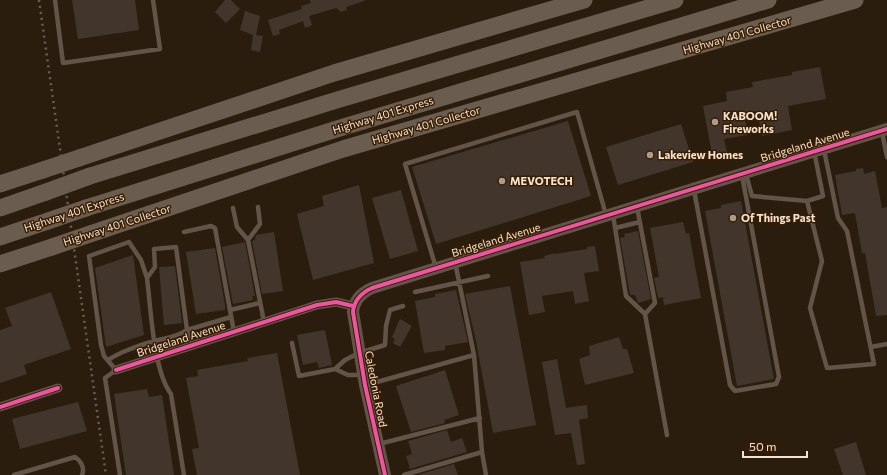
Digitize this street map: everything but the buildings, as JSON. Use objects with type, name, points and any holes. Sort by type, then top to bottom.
[{"type":"highway","points":[[0,184],[334,73],[584,0]]},
{"type":"highway","points":[[0,208],[90,176],[337,100],[676,0]]},
{"type":"highway","name":"Highway 401 Express","points":[[0,237],[48,220],[340,128],[768,0]]},
{"type":"highway","name":"Highway 401 Collector","points":[[0,264],[342,149],[855,0]]},
{"type":"street","name":"Bridgeland Avenue","points":[[116,370],[328,303],[353,306],[358,298],[372,288],[885,130]]},
{"type":"street","name":"Caledonia Road","points":[[353,306],[364,380],[385,475]]},
{"type":"street","points":[[0,407],[58,388]]},
{"type":"lane","points":[[55,0],[63,63],[160,49],[153,0]]},
{"type":"lane","points":[[436,268],[405,164],[577,112],[609,214],[615,228],[626,296],[645,314],[667,435]]},
{"type":"lane","points":[[885,130],[887,158]]},
{"type":"lane","points":[[808,201],[822,261],[810,308],[826,368],[874,364],[848,231],[838,218],[819,150]]},
{"type":"lane","points":[[743,173],[752,196],[808,201],[823,196],[819,150]]},
{"type":"lane","points":[[694,188],[730,385],[735,391],[776,384],[779,377],[743,173]]},
{"type":"lane","points":[[248,240],[260,224],[258,206]]},
{"type":"lane","points":[[637,206],[655,303],[645,314]]},
{"type":"lane","points":[[233,208],[237,227],[248,240],[264,322]]},
{"type":"lane","points":[[615,228],[640,222]]},
{"type":"lane","points":[[184,232],[211,226],[215,228],[234,332]]},
{"type":"lane","points":[[120,475],[105,378],[116,370],[104,356],[101,345],[89,256],[128,242],[141,260],[147,278],[157,356],[165,385],[171,394],[184,475]]},
{"type":"lane","points":[[147,278],[155,267],[154,249],[176,247],[190,346]]},
{"type":"lane","points":[[455,262],[474,355],[482,452],[486,475]]},
{"type":"lane","points":[[415,292],[488,276]]},
{"type":"lane","points":[[230,310],[260,303]]},
{"type":"lane","points":[[335,370],[345,360],[359,353],[385,345],[386,326],[390,310],[403,306]]},
{"type":"lane","points":[[108,360],[122,351],[181,335],[187,330],[231,317]]},
{"type":"lane","points":[[292,343],[299,376],[335,370],[364,380],[474,355]]},
{"type":"lane","points":[[871,347],[887,344]]},
{"type":"lane","points":[[378,444],[480,418]]},
{"type":"lane","points":[[404,475],[482,452]]},
{"type":"lane","points":[[14,475],[76,457],[80,460],[83,472],[82,475]]},
{"type":"railway","points":[[39,0],[106,475]]},
{"type":"cycle path","points":[[385,475],[365,385],[353,312],[357,300],[365,292],[372,288],[887,129]]},
{"type":"cycle path","points":[[116,370],[317,305],[336,302],[353,306]]},
{"type":"cycle path","points":[[0,407],[58,388]]},
{"type":"place","name":"KABOOM! Fireworks","points":[[715,122]]},
{"type":"place","name":"Lakeview Homes","points":[[650,155]]},
{"type":"place","name":"MEVOTECH","points":[[502,181]]},
{"type":"place","name":"Of Things Past","points":[[733,218]]}]
